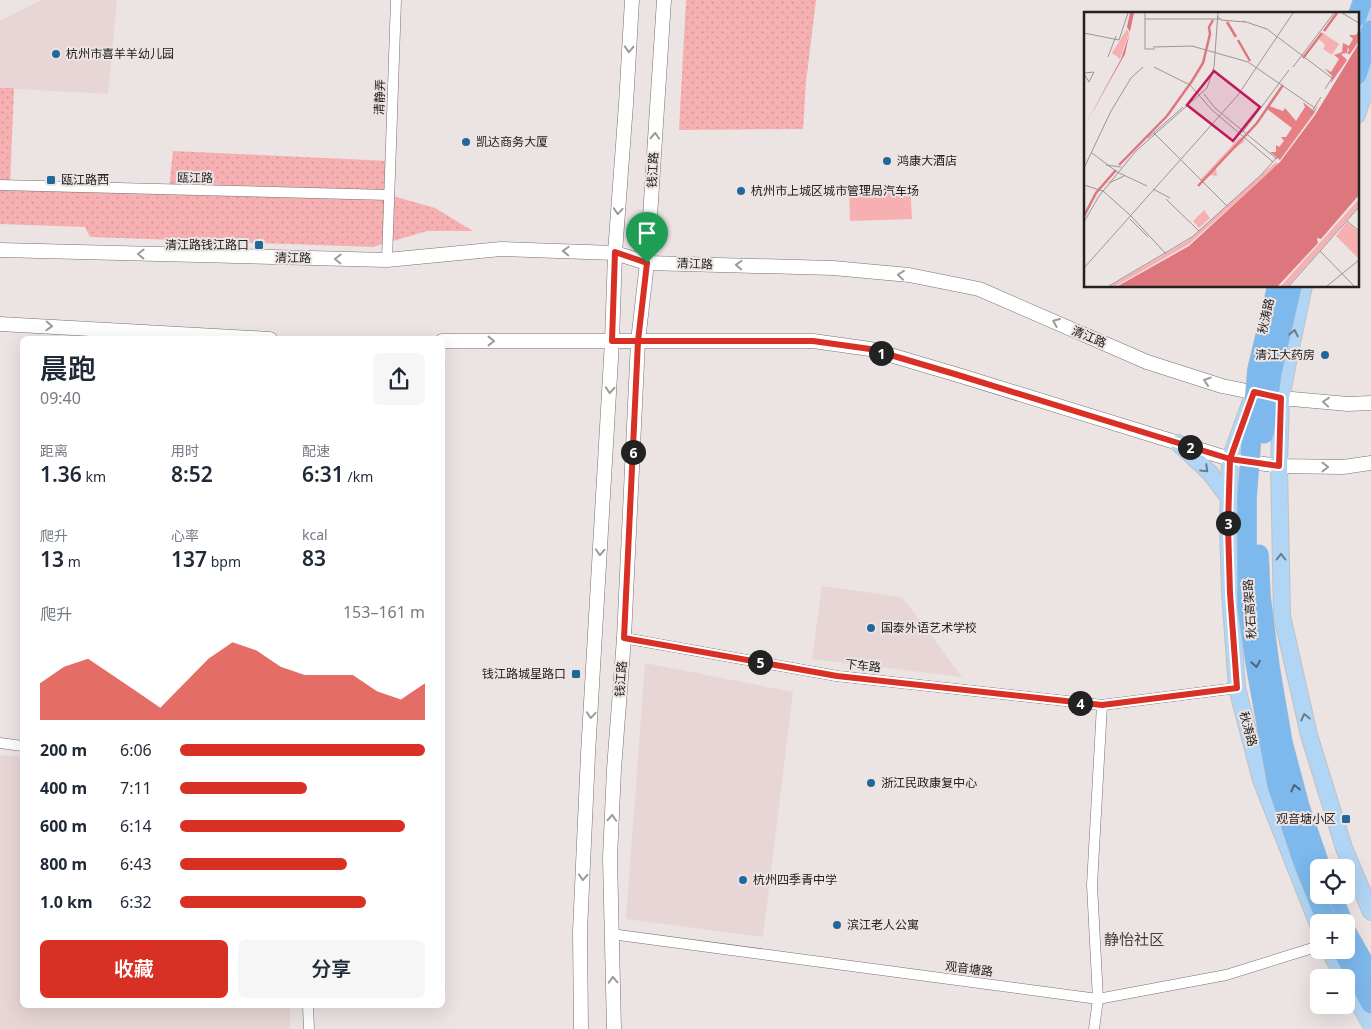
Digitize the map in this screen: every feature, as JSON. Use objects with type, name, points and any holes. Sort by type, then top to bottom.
[{"type":"highway","points":[[1358,14],[1363,0]]},
{"type":"highway","points":[[1362,72],[1371,30]]},
{"type":"highway","points":[[1362,72],[1371,44]]},
{"type":"highway","name":"秋石高架路","points":[[1277,288],[1257,370],[1247,497],[1247,608],[1277,785],[1304,865],[1324,914]]},
{"type":"highway","name":"秋石高架路","points":[[1292,288],[1272,372],[1262,446],[1259,522],[1261,597],[1270,667],[1283,743],[1300,807],[1318,859]]},
{"type":"highway","points":[[1355,947],[1371,975]]},
{"type":"highway","points":[[1347,959],[1371,1004]]},
{"type":"main road","points":[[581,1029],[581,912],[588,754],[612,341],[615,252],[632,0]]},
{"type":"main road","name":"钱江路","points":[[614,1029],[610,848],[624,638],[638,341],[647,263],[664,0]]},
{"type":"main road","points":[[1358,39],[1370,0]]},
{"type":"main road","points":[[1358,106],[1362,72]]},
{"type":"main road","name":"清江路","points":[[0,250],[387,260],[501,249],[615,252],[647,263],[833,268],[909,276],[978,289],[1147,362],[1222,386],[1281,398],[1348,404],[1371,403]]},
{"type":"main road","name":"秋涛路","points":[[1272,288],[1262,330],[1254,392],[1230,459],[1228,526],[1230,593],[1237,688],[1262,780],[1314,914]]},
{"type":"main road","points":[[1304,288],[1281,398],[1279,466],[1282,616],[1309,735],[1344,848],[1371,912]]},
{"type":"main road","points":[[0,324],[216,336]]},
{"type":"main road","points":[[445,341],[813,341],[870,349],[1230,459],[1279,466],[1342,467],[1371,464]]},
{"type":"main road","points":[[1178,443],[1210,473],[1229,498]]},
{"type":"main road","points":[[1355,997],[1371,1025]]},
{"type":"street","name":"清静弄","points":[[387,260],[396,0]]},
{"type":"street","name":"瓯江路","points":[[0,185],[389,195]]},
{"type":"street","name":"下车路","points":[[624,638],[837,676],[1102,705],[1237,688]]},
{"type":"street","points":[[1094,1029],[1098,999],[1092,886],[1102,705]]},
{"type":"street","points":[[0,742],[20,746]]},
{"type":"street","name":"观音塘路","points":[[611,934],[1098,999],[1226,975],[1310,949]]},
{"type":"street","points":[[308,1008],[309,1029]]},
{"type":"shaded area","name":"杭州市喜羊羊幼儿园","points":[[42,0],[117,0],[108,94],[0,88],[0,21]]},
{"type":"shaded area","points":[[686,0],[816,0],[806,82],[803,129],[679,130]]},
{"type":"shaded area","points":[[0,88],[14,88],[10,185],[169,189],[173,151],[390,161],[389,195],[435,208],[473,231],[427,231],[373,247],[90,237],[85,227],[0,224]]},
{"type":"shaded area","points":[[910,185],[912,219],[850,221],[849,187]]},
{"type":"shaded area","name":"国泰外语艺术学校","points":[[822,586],[902,597],[962,677],[812,659]]},
{"type":"shaded area","points":[[645,663],[793,692],[763,937],[626,919]]},
{"type":"shaded area","points":[[0,755],[20,757],[20,1008],[290,1008],[290,1029],[0,1029]]},
{"type":"place","name":"杭州市喜羊羊幼儿园","points":[[56,54]]},
{"type":"place","name":"凯达商务大厦","points":[[466,142]]},
{"type":"place","name":"鸿康大酒店","points":[[887,161]]},
{"type":"place","name":"瓯江路西","points":[[51,180]]},
{"type":"place","name":"杭州市上城区城市管理局汽车场","points":[[741,191]]},
{"type":"place","name":"清江路钱江路口","points":[[259,245]]},
{"type":"place","name":"清江大药房","points":[[1325,355]]},
{"type":"place","name":"国泰外语艺术学校","points":[[871,628]]},
{"type":"place","name":"钱江路城星路口","points":[[576,674]]},
{"type":"place","name":"浙江民政康复中心","points":[[871,783]]},
{"type":"place","name":"观音塘小区","points":[[1346,819]]},
{"type":"place","name":"杭州四季青中学","points":[[743,880]]},
{"type":"place","name":"滨江老人公寓","points":[[837,925]]},
{"type":"district","name":"静怡社区","points":[[1134,940]]},
{"type":"route","points":[[647,263],[615,252],[612,341],[638,341],[624,638],[837,676],[1102,705],[1237,688],[1230,593],[1228,526],[1230,459],[1279,466],[1281,398],[1254,392],[1230,459],[870,349],[813,341],[638,341],[647,263]]}]
